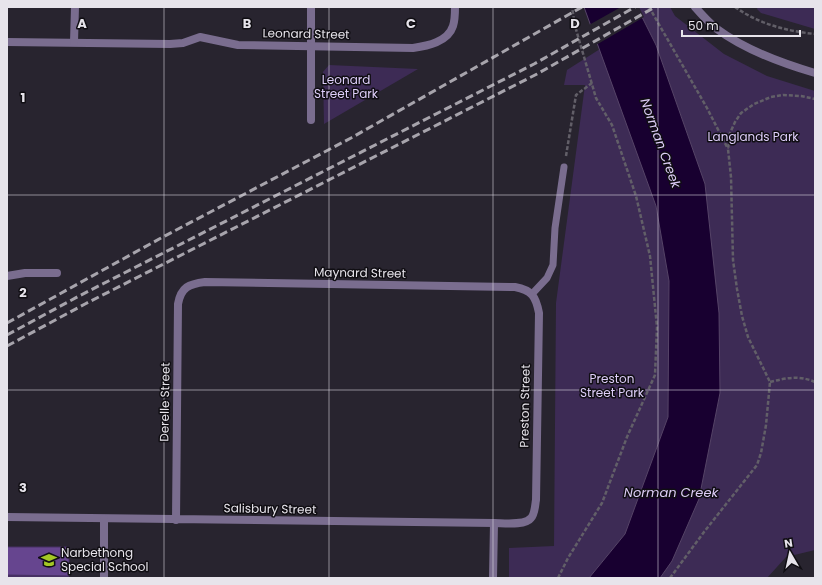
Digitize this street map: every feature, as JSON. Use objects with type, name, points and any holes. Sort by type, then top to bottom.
[{"type":"street","points":[[74,42],[75,7]]},
{"type":"street","points":[[311,7],[311,120]]},
{"type":"street","name":"Leonard Street","points":[[7,42],[178,44],[200,37],[238,45],[413,48],[424,47],[438,41],[446,35],[453,27],[455,7]]},
{"type":"street","points":[[695,7],[716,29],[733,40],[778,61],[815,73]]},
{"type":"street","points":[[7,276],[25,273],[57,273]]},
{"type":"street","name":"Maynard Street","points":[[186,287],[191,284],[205,282],[515,287],[532,294]]},
{"type":"street","name":"Derelle Street","points":[[176,520],[178,304],[181,294],[186,287]]},
{"type":"street","name":"Preston Street","points":[[532,294],[537,305],[538,313],[536,500],[532,518]]},
{"type":"street","name":"Salisbury Street","points":[[7,517],[517,524],[528,521],[532,518]]},
{"type":"street","points":[[104,518],[104,578]]},
{"type":"street","points":[[493,578],[494,523]]},
{"type":"lane","points":[[532,294],[547,278],[553,265],[564,167]]},
{"type":"path","points":[[558,578],[568,558],[602,503],[627,437],[655,375],[657,327],[650,256],[636,196],[612,125],[596,98],[575,26],[572,7]]},
{"type":"path","points":[[649,7],[700,95],[728,149]]},
{"type":"path","points":[[737,7],[768,24],[792,31],[815,34]]},
{"type":"path","points":[[564,167],[576,95],[592,83]]},
{"type":"path","points":[[670,578],[757,465],[761,453],[766,425],[770,382],[748,337],[737,289],[728,149],[730,133],[741,113],[754,104],[771,97],[783,95],[801,96],[815,100]]},
{"type":"path","points":[[770,382],[797,377],[815,382]]},
{"type":"green space","name":"Langlands Park","points":[[637,7],[670,7],[675,16],[724,54],[767,76],[815,91],[815,550],[786,557],[767,578],[660,578],[672,561],[699,499],[720,393],[705,184],[656,45]]},
{"type":"green space","points":[[758,7],[815,7],[815,29],[761,13],[757,9]]},
{"type":"green space","name":"Preston Street Park","points":[[600,49],[656,206],[669,281],[668,417],[625,534],[589,578],[509,578],[509,548],[554,546],[556,303],[585,85],[564,85],[567,70]]},
{"type":"green space","name":"Leonard Street Park","points":[[329,65],[418,69],[324,124],[323,72]]},
{"type":"water","name":"Norman Creek","points":[[584,7],[637,7],[656,45],[705,184],[719,313],[720,393],[699,499],[672,561],[660,578],[589,578],[625,534],[668,417],[669,281],[656,206]]},
{"type":"pier","points":[[621,7],[639,7],[644,17],[596,45],[589,25]]},
{"type":"building","points":[[7,547],[69,547],[69,576],[7,575]]},
{"type":"railway","points":[[7,323],[161,238],[351,138],[582,7]]},
{"type":"railway","points":[[7,335],[79,296],[534,64],[635,7]]},
{"type":"railway","points":[[7,346],[85,304],[537,74],[655,7]]},
{"type":"place","name":"Narbethong Special School","points":[[49,560]]}]
